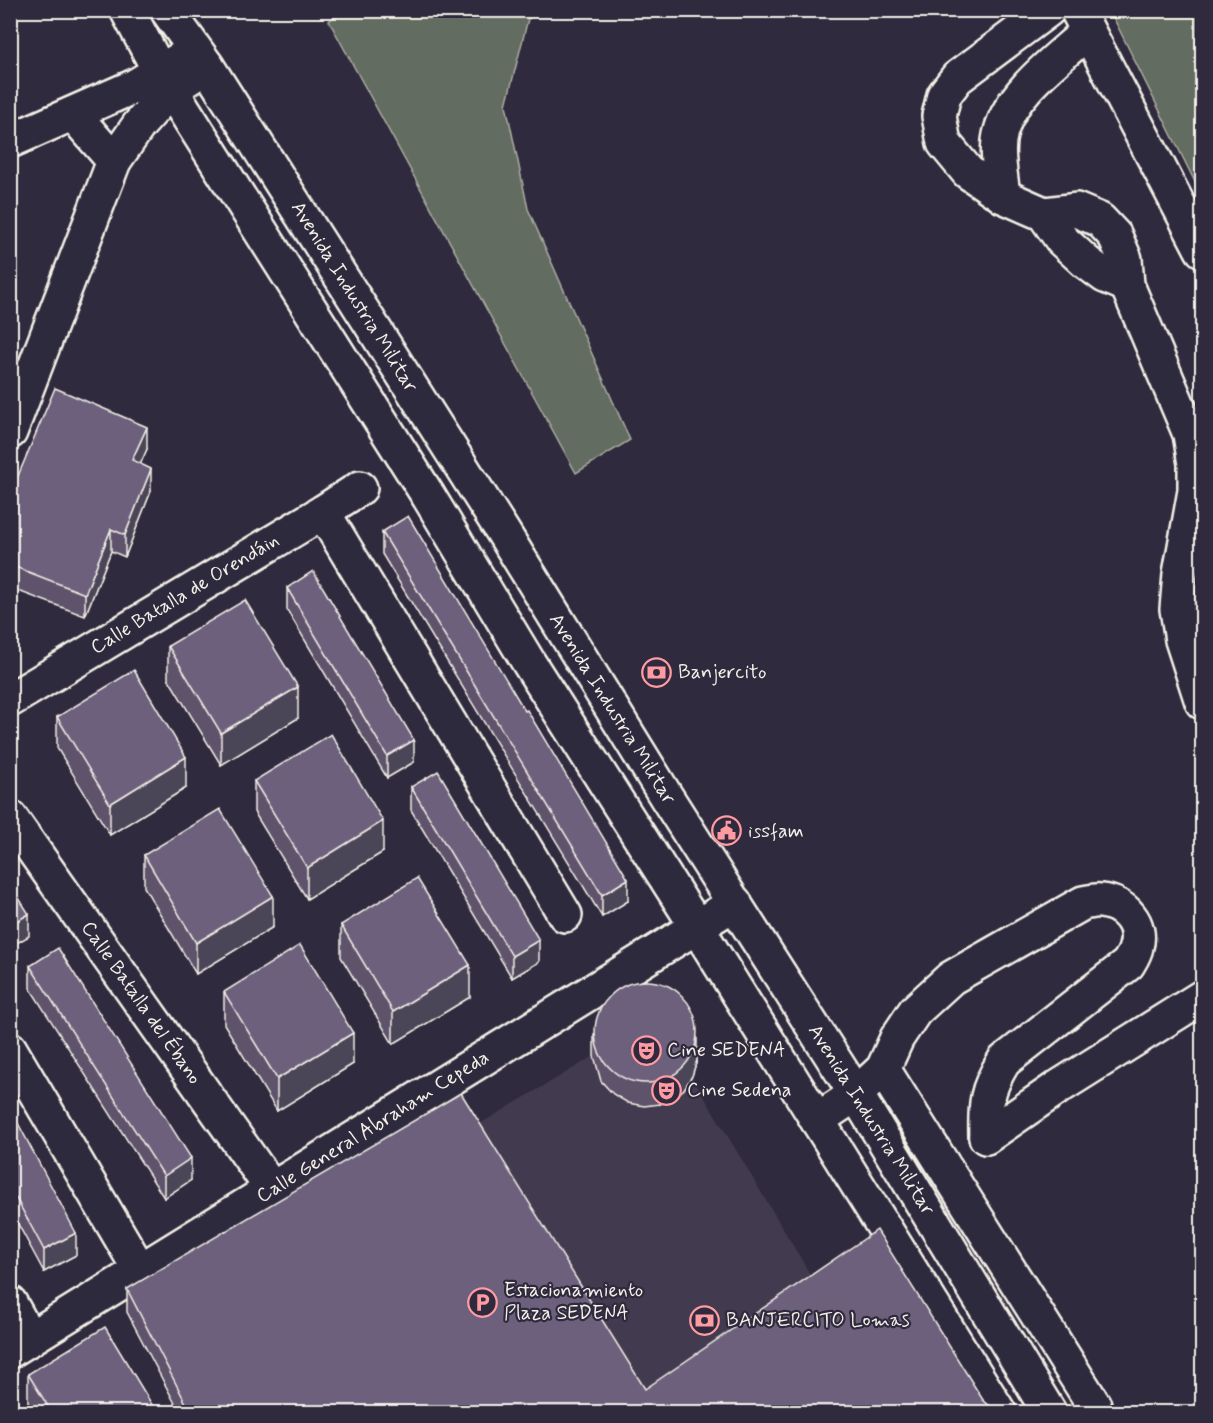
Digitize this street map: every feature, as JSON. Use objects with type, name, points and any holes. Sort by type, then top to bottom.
[{"type":"street","points":[[127,10],[166,80],[429,497],[529,663],[697,927],[999,1413]]},
{"type":"street","name":"Avenida Industria Militar","points":[[167,10],[202,58],[503,532],[856,1094],[1049,1413]]},
{"type":"street","points":[[1048,10],[957,78],[944,95],[939,116],[944,142],[968,172],[1003,196],[1044,214],[1062,240],[1086,262],[1105,276],[1127,285],[1190,434],[1195,464],[1195,491],[1180,574],[1177,609],[1182,640],[1203,702]]},
{"type":"street","points":[[1003,196],[999,154],[1000,132],[1008,113],[1021,93],[1082,21],[1203,250]]},
{"type":"street","points":[[10,141],[135,86],[166,80],[202,58]]},
{"type":"street","points":[[10,432],[114,161],[166,80]]},
{"type":"street","points":[[84,109],[114,161]]},
{"type":"street","name":"Calle Batalla de Orendáin","points":[[10,700],[360,488]]},
{"type":"street","points":[[323,512],[566,915]]},
{"type":"street","name":"Calle Batalla del Ébano","points":[[10,817],[272,1189]]},
{"type":"street","points":[[817,1120],[856,1094],[883,1070],[897,1038],[915,1011],[951,978],[1083,903],[1101,901],[1118,906],[1131,916],[1137,928],[1137,945],[1128,964],[1004,1061],[992,1082],[985,1106],[986,1137],[1058,1088],[1203,998]]},
{"type":"street","name":"Calle General Abraham Cepeda","points":[[20,1345],[735,903]]},
{"type":"street","points":[[10,1049],[141,1272]]},
{"type":"street","points":[[883,1070],[1094,1405],[1095,1413]]},
{"type":"street","points":[[10,1303],[20,1345]]},
{"type":"shaded area","points":[[342,10],[543,11],[528,19],[506,105],[528,209],[630,440],[576,473],[329,21]]},
{"type":"shaded area","points":[[1110,11],[1202,11],[1202,196]]},
{"type":"shaded area","points":[[594,1056],[601,1081],[613,1094],[628,1103],[644,1106],[660,1104],[673,1098],[684,1089],[692,1076],[825,1299],[645,1411],[473,1128]]},
{"type":"building","points":[[55,388],[147,427],[132,460],[151,469],[125,535],[111,529],[85,594],[10,565],[10,495]]},
{"type":"building","points":[[408,516],[628,879],[602,895],[382,532]]},
{"type":"building","points":[[313,571],[414,740],[387,756],[287,588]]},
{"type":"building","points":[[245,600],[298,687],[221,733],[168,646]]},
{"type":"building","points":[[134,670],[186,757],[110,804],[57,717]]},
{"type":"building","points":[[331,734],[383,821],[307,868],[254,781]]},
{"type":"building","points":[[438,771],[539,940],[512,956],[411,787]]},
{"type":"building","points":[[220,809],[273,896],[196,943],[144,855]]},
{"type":"building","points":[[417,878],[470,965],[393,1012],[341,925]]},
{"type":"building","points":[[10,884],[29,914],[10,925]]},
{"type":"building","points":[[300,945],[353,1033],[277,1079],[224,992]]},
{"type":"building","points":[[58,948],[191,1158],[164,1176],[30,966]]},
{"type":"building","name":"Cine SEDENA","points":[[646,981],[666,985],[682,996],[693,1012],[697,1032],[693,1052],[682,1068],[666,1079],[646,1083],[626,1079],[610,1068],[599,1052],[595,1032],[599,1012],[610,996],[626,985]]},
{"type":"building","points":[[461,1093],[645,1389],[877,1230],[983,1400],[994,1413],[191,1413],[127,1289]]},
{"type":"building","points":[[10,1108],[76,1233],[44,1250],[10,1187]]},
{"type":"building","points":[[105,1327],[157,1413],[52,1413],[28,1374]]},
{"type":"place","name":"Banjercito","points":[[657,672]]},
{"type":"place","name":"issfam","points":[[727,831]]},
{"type":"place","name":"Cine SEDENA","points":[[646,1050]]},
{"type":"place","name":"Cine Sedena","points":[[666,1090]]},
{"type":"place","name":"Estacionamiento Plaza SEDENA","points":[[483,1302]]},
{"type":"place","name":"BANJERCITO Lomas","points":[[705,1320]]}]
